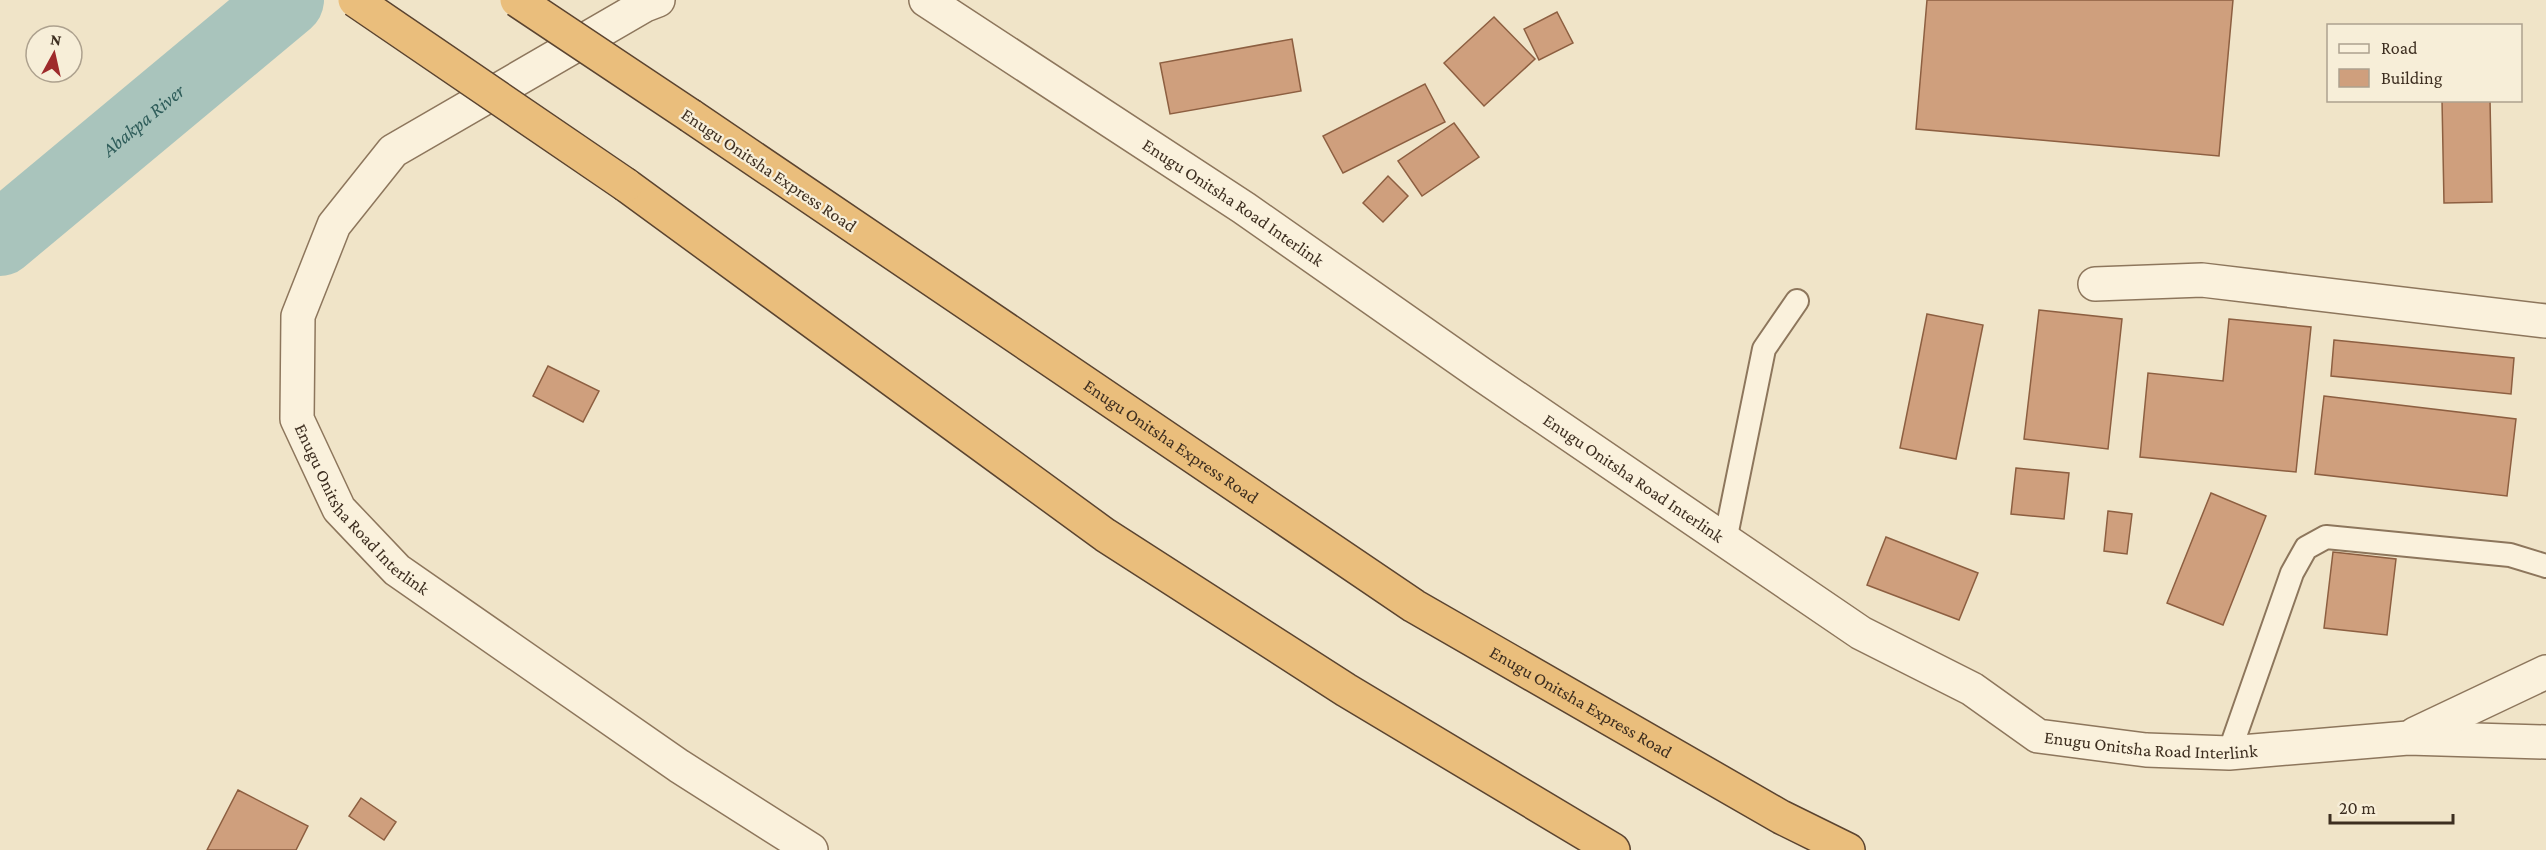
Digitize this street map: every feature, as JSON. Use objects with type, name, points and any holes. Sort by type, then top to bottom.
[{"type":"highway","points":[[355,0],[626,185],[1105,535],[1346,690],[1607,848]]},
{"type":"highway","name":"Enugu Onitsha Express Road","points":[[517,0],[692,116],[1414,606],[1781,817],[1848,850]]},
{"type":"street","name":"Enugu Onitsha Road Interlink","points":[[658,0],[645,5],[393,151],[334,225],[298,316],[297,419],[339,509],[397,570],[678,766],[811,850]]},
{"type":"street","name":"Enugu Onitsha Road Interlink","points":[[926,0],[1244,208],[1481,374],[1861,633],[1972,689],[2038,736],[2146,750],[2229,753],[2408,738],[2546,742]]},
{"type":"street","points":[[2095,284],[2202,280],[2546,321]]},
{"type":"street","name":"Enugu Onitsha Road Interlink","points":[[2408,738],[2546,672]]},
{"type":"lane","points":[[1725,541],[1764,350],[1797,300]]},
{"type":"lane","points":[[2229,753],[2292,573],[2306,548],[2326,537],[2510,555],[2546,566]]},
{"type":"building","points":[[1927,0],[2233,0],[2219,156],[1916,129]]},
{"type":"building","points":[[1557,12],[1573,43],[1539,60],[1524,29]]},
{"type":"building","points":[[1494,17],[1535,59],[1484,106],[1444,63]]},
{"type":"building","points":[[1292,39],[1301,91],[1170,114],[1160,63]]},
{"type":"building","points":[[1425,84],[1445,122],[1343,173],[1323,136]]},
{"type":"building","points":[[2442,102],[2490,102],[2492,202],[2444,203]]},
{"type":"building","points":[[1454,123],[1479,157],[1422,196],[1398,161]]},
{"type":"building","points":[[1388,176],[1408,196],[1383,222],[1363,203]]},
{"type":"building","points":[[2039,310],[2122,319],[2108,449],[2024,439]]},
{"type":"building","points":[[1927,314],[1983,325],[1956,459],[1900,448]]},
{"type":"building","points":[[2229,319],[2311,327],[2296,472],[2140,457],[2148,373],[2223,381]]},
{"type":"building","points":[[2334,340],[2514,358],[2511,394],[2331,376]]},
{"type":"building","points":[[548,366],[599,391],[583,422],[533,396]]},
{"type":"building","points":[[2324,396],[2516,419],[2507,496],[2315,474]]},
{"type":"building","points":[[2016,468],[2069,473],[2064,519],[2011,514]]},
{"type":"building","points":[[2211,493],[2266,516],[2223,625],[2167,603]]},
{"type":"building","points":[[2108,511],[2132,514],[2127,554],[2104,551]]},
{"type":"building","points":[[1886,537],[1978,573],[1959,620],[1867,585]]},
{"type":"building","points":[[2333,552],[2396,559],[2387,635],[2324,628]]},
{"type":"building","points":[[238,790],[308,826],[296,850],[207,850]]},
{"type":"building","points":[[361,798],[396,822],[384,840],[349,816]]},
{"type":"waterway","name":"Abakpa River","points":[[0,239],[287,0]]}]
